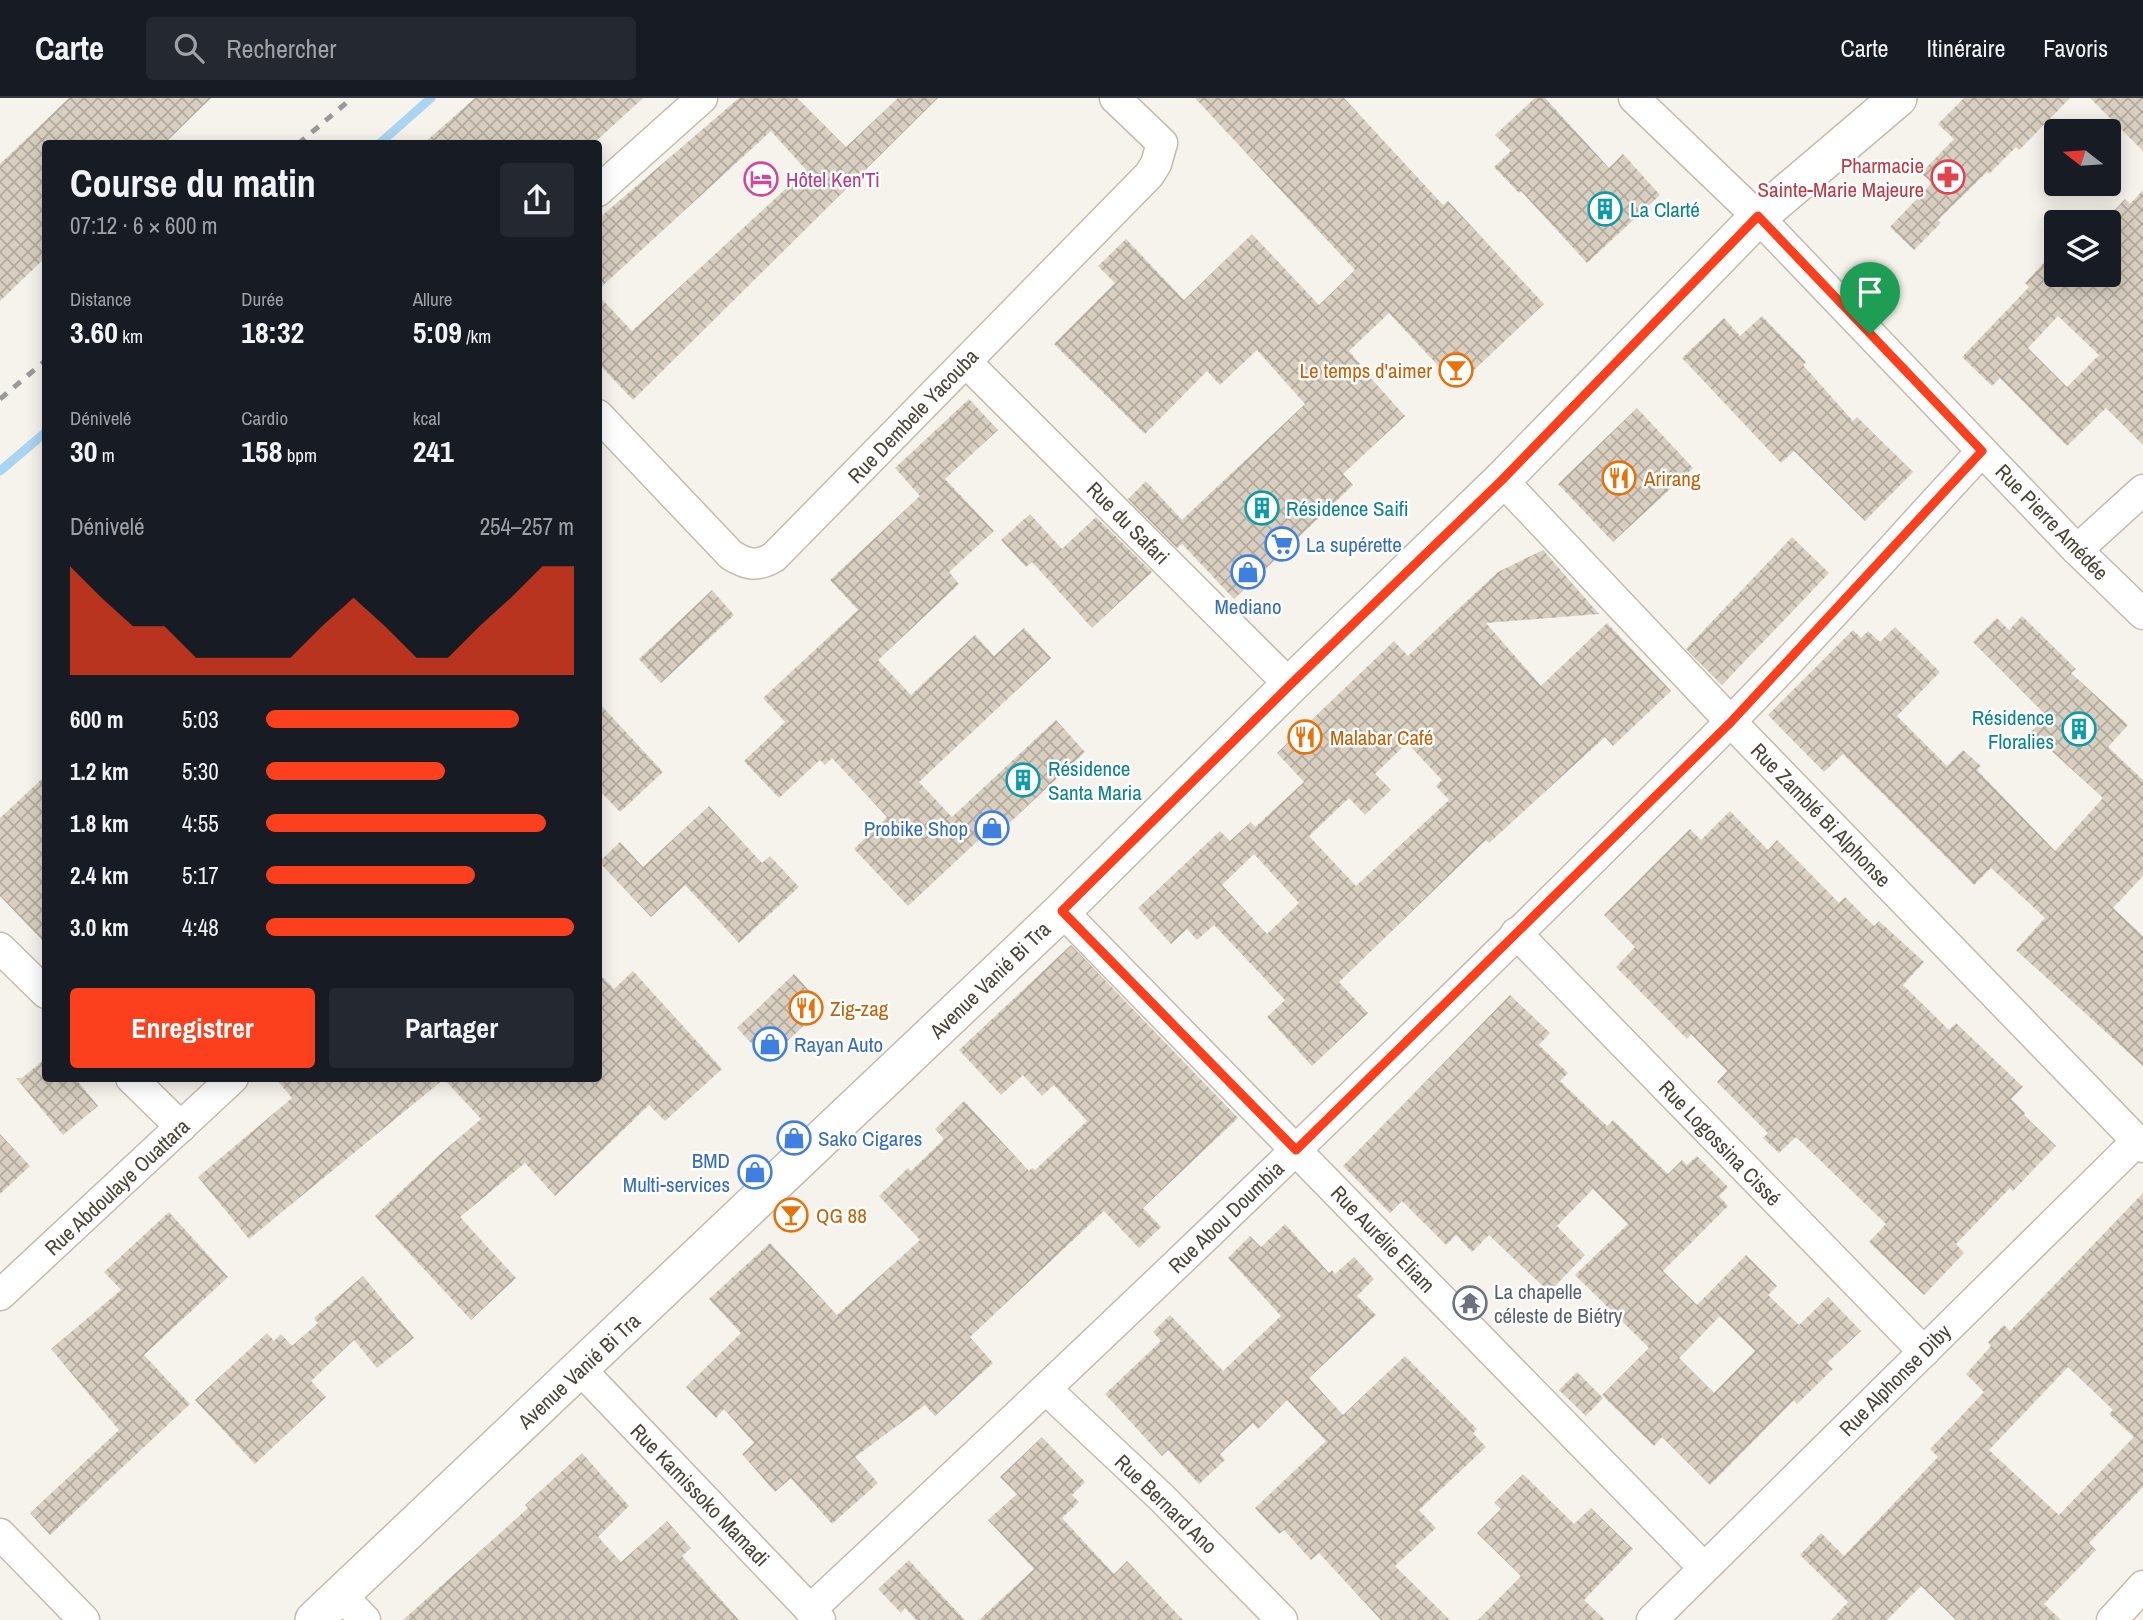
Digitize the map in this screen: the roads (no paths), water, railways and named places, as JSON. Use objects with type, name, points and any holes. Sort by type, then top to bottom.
[{"type":"street","points":[[602,187],[702,98]]},
{"type":"street","name":"Rue Dembele Yacouba","points":[[602,419],[732,555],[753,566],[774,557],[1149,175],[1156,164],[1162,143],[1115,98]]},
{"type":"street","name":"Rue Pierre Amédée","points":[[1634,98],[1758,216],[2077,550],[2143,614]]},
{"type":"street","name":"Avenue Vanié Bi Tra","points":[[314,1620],[353,1608],[580,1370],[1062,911],[1502,480],[1758,216],[1898,98]]},
{"type":"street","name":"Rue du Safari","points":[[966,362],[1290,685]]},
{"type":"street","name":"Rue Abou Doumbia","points":[[815,1615],[1296,1150],[1731,722],[1982,451]]},
{"type":"street","name":"Rue Zamblé Bi Alphonse","points":[[1502,480],[1731,722],[2140,1144]]},
{"type":"street","points":[[2077,550],[2143,490]]},
{"type":"street","name":"Rue Aurélie Eliam","points":[[1062,911],[1704,1568]]},
{"type":"street","name":"Rue Logossina Cissé","points":[[1516,933],[1924,1352]]},
{"type":"street","points":[[0,947],[42,989]]},
{"type":"street","points":[[135,1082],[181,1127]]},
{"type":"street","name":"Rue Abdoulaye Ouattara","points":[[0,1295],[229,1082]]},
{"type":"street","name":"Rue Alphonse Diby","points":[[1652,1620],[2140,1144]]},
{"type":"street","name":"Rue Kamissoko Mamadi","points":[[580,1370],[815,1615]]},
{"type":"street","name":"Rue Bernard Ano","points":[[1047,1390],[1162,1498],[1282,1620]]},
{"type":"street","points":[[0,1534],[85,1620]]},
{"type":"street","points":[[2112,1620],[2143,1586]]},
{"type":"waterway","points":[[384,140],[431,98]]},
{"type":"waterway","points":[[0,471],[42,435]]},
{"type":"railway","points":[[303,140],[352,98]]},
{"type":"railway","points":[[0,399],[42,363]]},
{"type":"place","name":"Pharmacie Sainte-Marie Majeure","points":[[1948,177]]},
{"type":"place","name":"Hôtel Ken'Ti","points":[[761,179]]},
{"type":"place","name":"La Clarté","points":[[1605,209]]},
{"type":"place","name":"Le temps d'aimer","points":[[1456,370]]},
{"type":"place","name":"Arirang","points":[[1619,478]]},
{"type":"place","name":"Résidence Saifi","points":[[1262,508]]},
{"type":"place","name":"La supérette","points":[[1282,544]]},
{"type":"place","name":"Mediano","points":[[1248,572]]},
{"type":"place","name":"Résidence Floralies","points":[[2079,729]]},
{"type":"place","name":"Malabar Café","points":[[1305,737]]},
{"type":"place","name":"Résidence Santa Maria","points":[[1023,780]]},
{"type":"place","name":"Probike Shop","points":[[992,828]]},
{"type":"place","name":"Zig-zag","points":[[806,1008]]},
{"type":"place","name":"Rayan Auto","points":[[770,1044]]},
{"type":"place","name":"Sako Cigares","points":[[794,1138]]},
{"type":"place","name":"BMD Multi-services","points":[[755,1172]]},
{"type":"place","name":"QG 88","points":[[791,1215]]},
{"type":"place","name":"La chapelle céleste de Biétry","points":[[1470,1303]]}]
